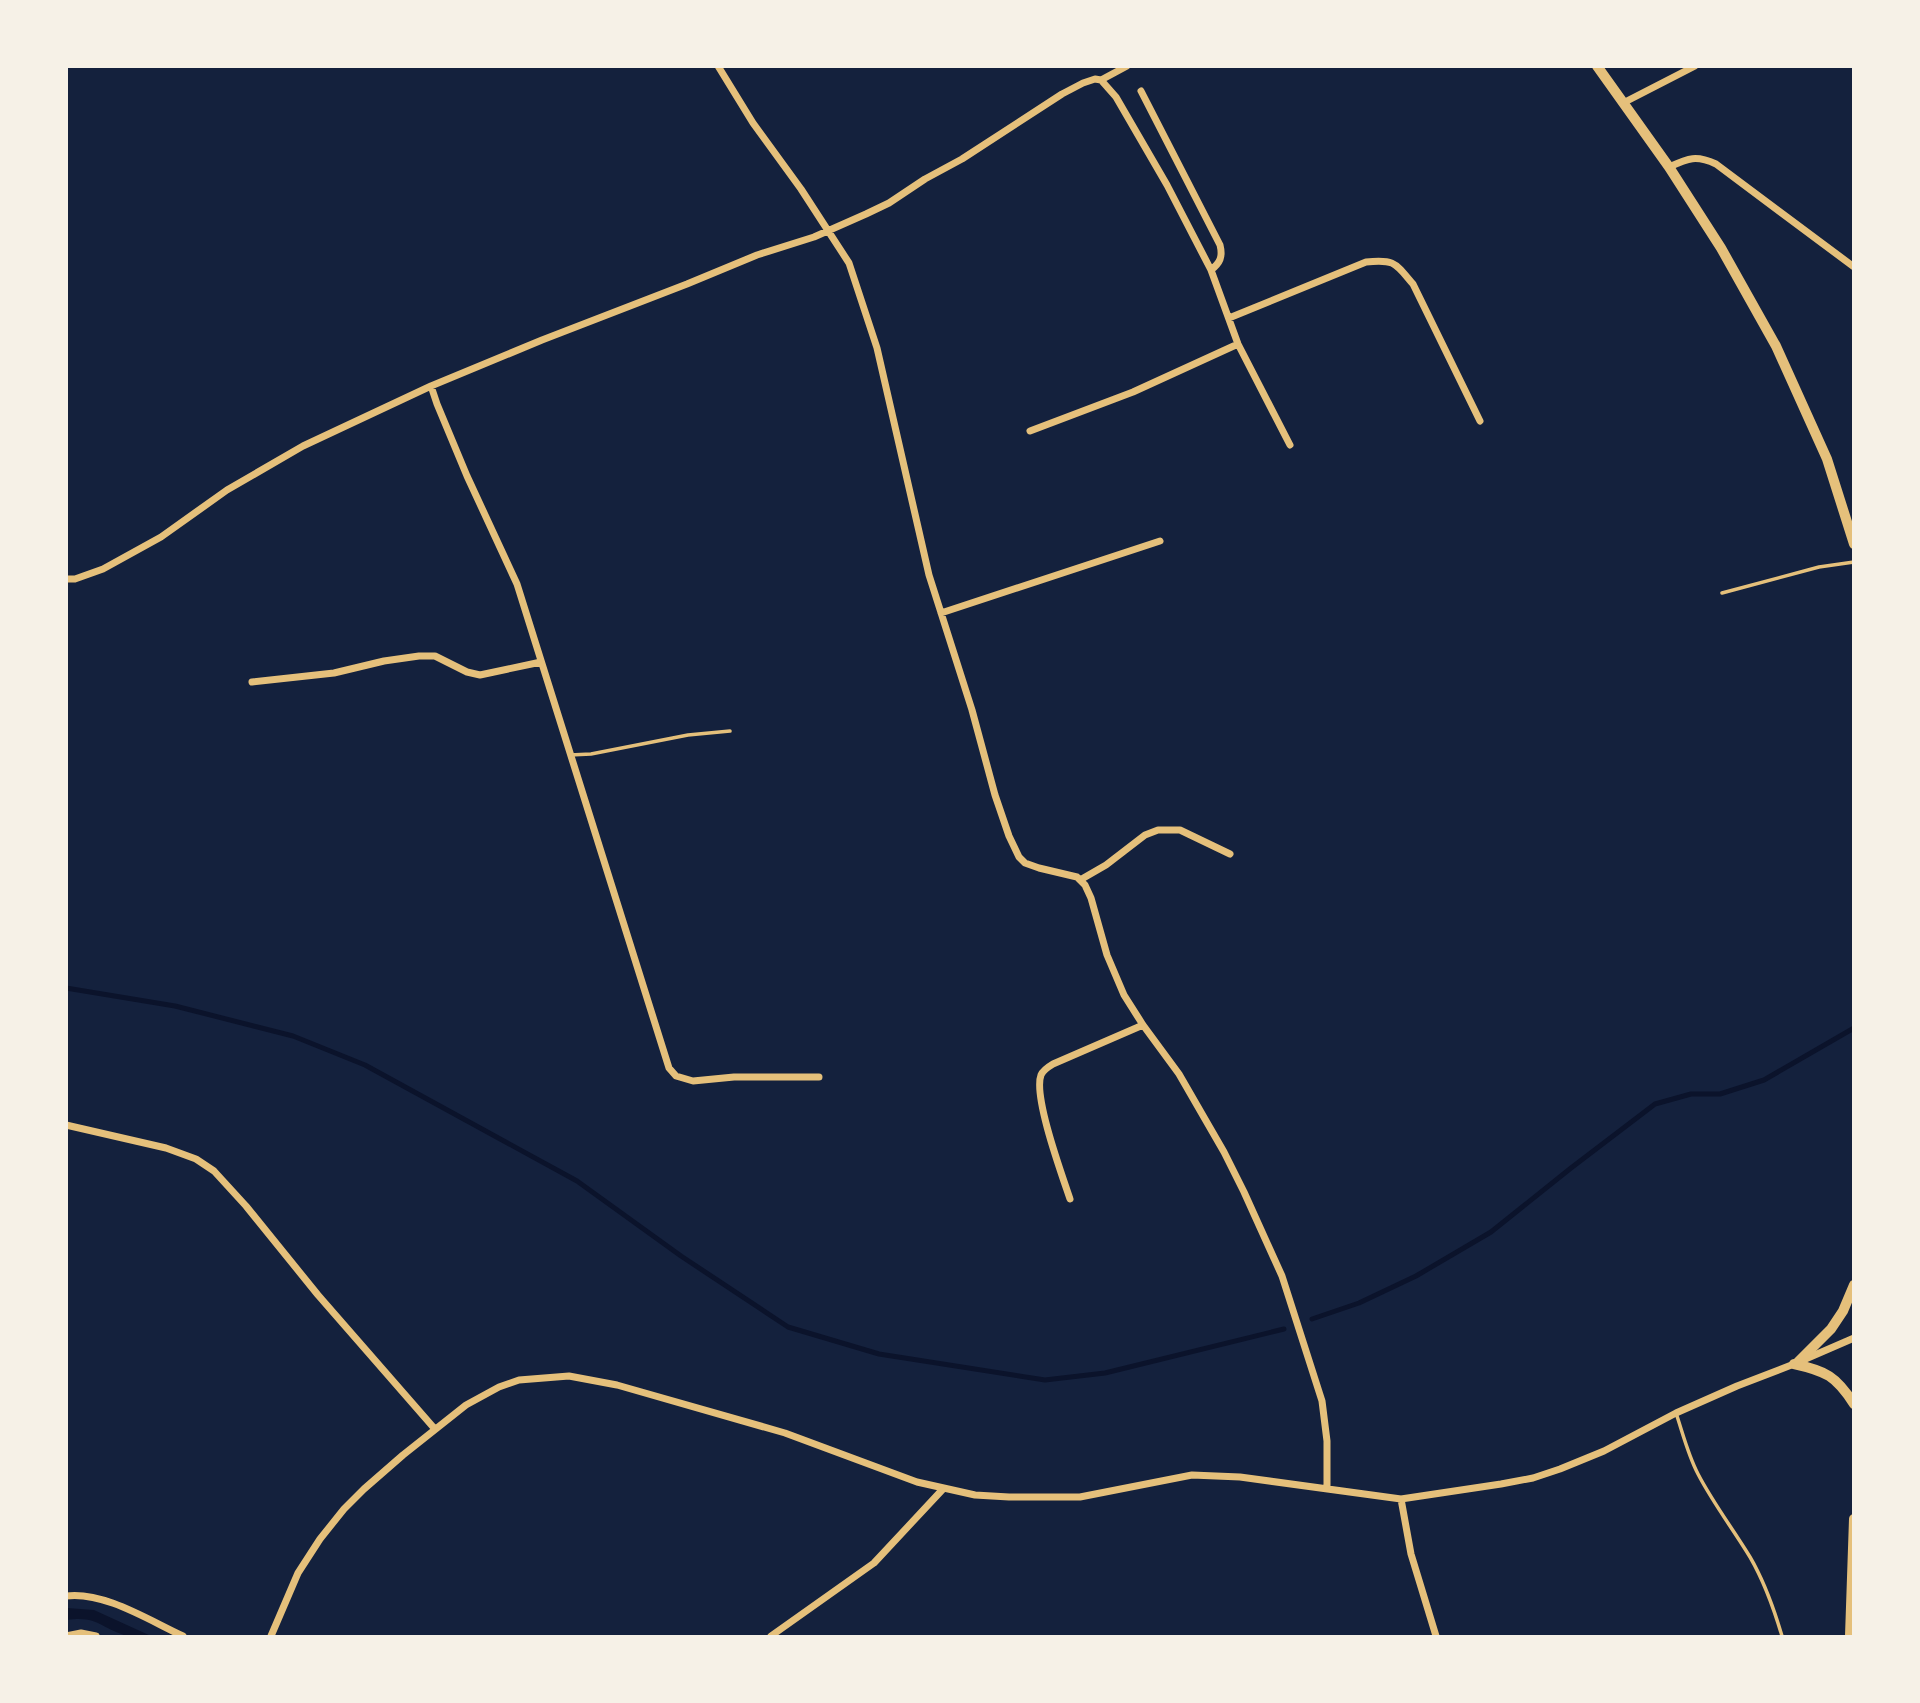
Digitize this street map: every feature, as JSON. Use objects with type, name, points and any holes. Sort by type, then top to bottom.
[{"type":"main road","points":[[1597,66],[1669,167],[1721,248],[1776,346],[1827,459],[1853,544]]},
{"type":"main road","points":[[1796,1363],[1831,1329],[1843,1311],[1853,1285]]},
{"type":"main road","points":[[1796,1363],[1818,1369],[1832,1377],[1845,1390],[1853,1404]]},
{"type":"main road","points":[[1850,1636],[1853,1519]]},
{"type":"street","points":[[718,66],[753,123],[801,188],[849,263],[877,348],[929,575],[1009,836],[1024,863],[1074,877],[1089,891],[1107,955],[1124,995],[1179,1074],[1224,1152],[1282,1276],[1322,1401],[1327,1441],[1326,1489]]},
{"type":"street","points":[[66,579],[75,579],[103,569],[161,537],[227,490],[303,446],[431,386],[757,255],[814,237],[866,214],[962,159],[1062,94],[1083,83],[1101,80],[1127,66]]},
{"type":"street","points":[[1623,103],[1695,66]]},
{"type":"street","points":[[1101,80],[1119,102],[1167,185],[1211,270],[1238,344],[1290,445]]},
{"type":"street","points":[[1140,91],[1220,245],[1221,259],[1211,270]]},
{"type":"street","points":[[1669,167],[1687,159],[1701,157],[1716,164],[1853,267]]},
{"type":"street","points":[[1229,318],[1366,262],[1386,260],[1398,266],[1413,284],[1480,421]]},
{"type":"street","points":[[1030,431],[1133,392],[1238,344]]},
{"type":"street","points":[[431,386],[467,476],[517,584],[672,1072],[680,1078],[693,1080],[819,1077]]},
{"type":"street","points":[[941,613],[1160,541]]},
{"type":"street","points":[[252,682],[334,673],[419,656],[435,656],[467,672],[480,675],[541,662]]},
{"type":"street","points":[[1080,880],[1106,865],[1145,835],[1158,830],[1180,830],[1230,854]]},
{"type":"street","points":[[1070,1199],[1042,1103],[1040,1077],[1053,1064],[1143,1025]]},
{"type":"street","points":[[66,1125],[166,1148],[196,1159],[214,1171],[434,1428]]},
{"type":"street","points":[[271,1636],[298,1573],[344,1509],[434,1428],[466,1405],[499,1387],[519,1380],[569,1376],[617,1385],[785,1433],[918,1482],[975,1495],[1080,1497],[1192,1475],[1240,1476],[1401,1499],[1533,1478],[1604,1451],[1676,1413],[1853,1338]]},
{"type":"street","points":[[771,1636],[874,1563],[943,1489]]},
{"type":"street","points":[[1401,1499],[1410,1554],[1436,1636]]},
{"type":"street","points":[[66,1596],[99,1599],[183,1636]]},
{"type":"street","points":[[66,1636],[81,1633],[96,1636]]},
{"type":"lane","points":[[1722,593],[1819,567],[1853,562]]},
{"type":"lane","points":[[570,755],[591,754],[688,735],[730,731]]},
{"type":"lane","points":[[1676,1413],[1697,1472],[1715,1505],[1751,1559],[1773,1606],[1782,1636]]},
{"type":"water","points":[[67,1608],[94,1610],[151,1636],[131,1637],[86,1619],[67,1620]]},
{"type":"waterway","points":[[66,988],[175,1006],[293,1036],[365,1065],[577,1181],[681,1256],[788,1327],[879,1354],[1045,1380],[1105,1373],[1284,1329]]},
{"type":"waterway","points":[[1312,1319],[1359,1303],[1416,1276],[1491,1232],[1655,1104],[1691,1094],[1720,1094],[1764,1080],[1854,1028]]}]
